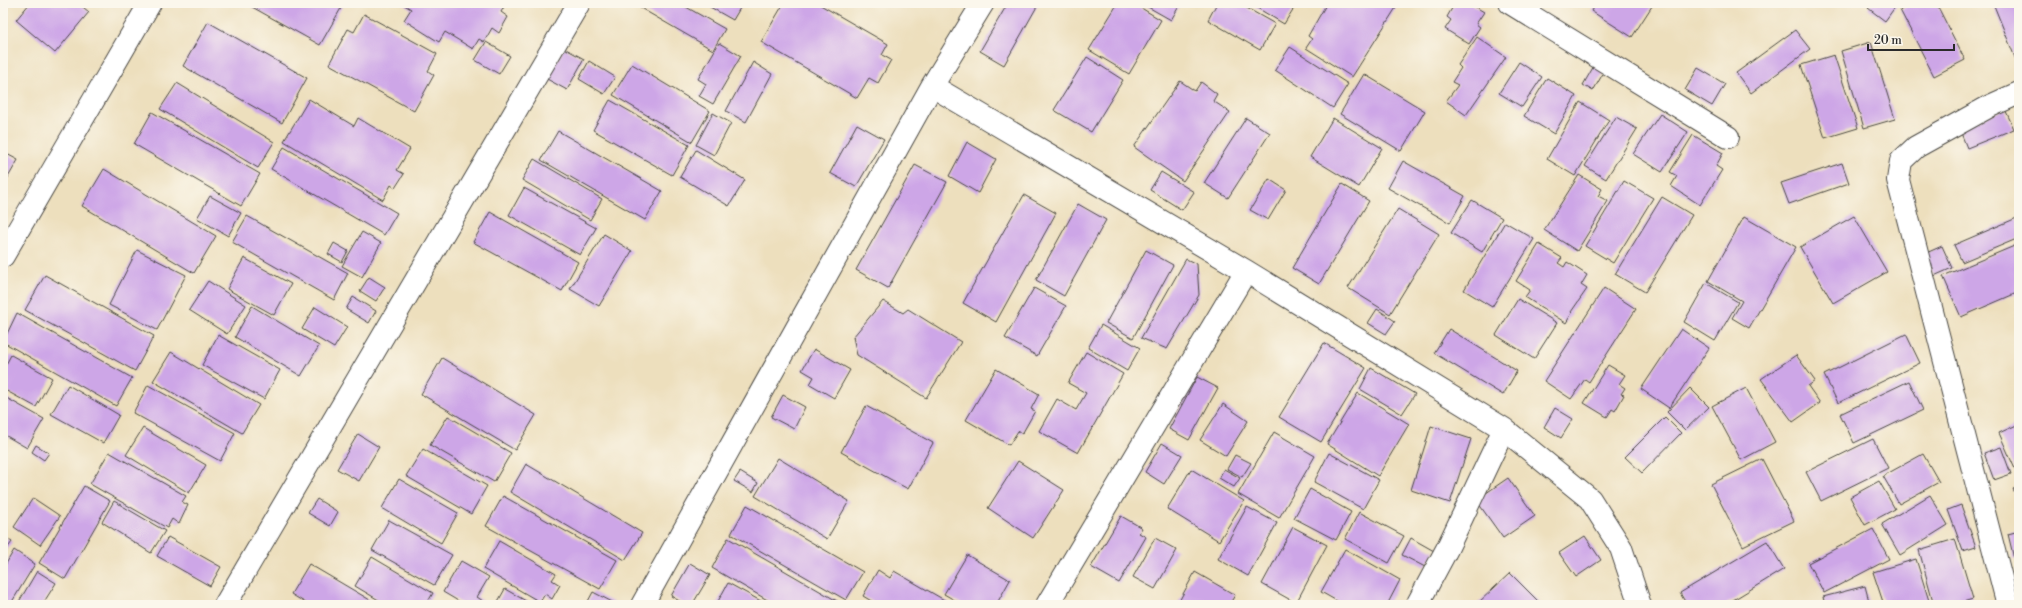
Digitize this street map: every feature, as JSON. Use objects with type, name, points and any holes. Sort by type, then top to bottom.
[{"type":"street","points":[[3,256],[150,3]]},
{"type":"street","points":[[225,605],[579,3]]},
{"type":"street","points":[[642,605],[932,86],[982,3]]},
{"type":"street","points":[[1510,3],[1728,137]]},
{"type":"street","points":[[932,86],[1246,271],[1504,429],[1590,499],[1620,548],[1640,605]]},
{"type":"street","points":[[2008,605],[1898,180],[1901,161],[1916,147],[1990,106],[2019,93]]},
{"type":"street","points":[[1047,605],[1246,271]]},
{"type":"street","points":[[1417,605],[1447,549],[1504,429]]},
{"type":"building","points":[[30,3],[78,3],[89,12],[55,53],[16,20]]},
{"type":"building","points":[[245,3],[344,3],[320,45]]},
{"type":"building","points":[[401,3],[506,3],[501,12],[508,17],[499,33],[492,28],[484,42],[479,39],[473,49],[445,32],[439,42],[404,20],[411,9]]},
{"type":"building","points":[[639,3],[679,3],[725,29],[713,50],[637,6]]},
{"type":"building","points":[[703,3],[743,3],[733,20]]},
{"type":"building","points":[[784,3],[817,3],[888,44],[882,55],[891,60],[878,83],[869,78],[857,98],[761,42]]},
{"type":"building","points":[[1008,3],[1039,3],[1004,65],[980,51]]},
{"type":"building","points":[[1118,3],[1133,3],[1161,20],[1129,74],[1089,50]]},
{"type":"building","points":[[1141,3],[1181,3],[1171,20]]},
{"type":"building","points":[[1217,3],[1238,3],[1275,24],[1260,50],[1208,20]]},
{"type":"building","points":[[1249,3],[1297,3],[1284,24]]},
{"type":"building","points":[[1327,3],[1399,3],[1352,77],[1306,48],[1312,39],[1308,36]]},
{"type":"building","points":[[1455,3],[1469,3],[1484,12],[1476,24],[1480,27],[1469,44],[1445,29],[1451,20],[1447,17]]},
{"type":"building","points":[[1596,3],[1654,3],[1632,37],[1591,11]]},
{"type":"building","points":[[1871,3],[1898,3],[1885,21],[1868,8]]},
{"type":"building","points":[[1914,3],[1936,3],[1965,60],[1934,76],[1900,10]]},
{"type":"building","points":[[1993,3],[2019,3],[2019,59],[2016,60]]},
{"type":"building","points":[[364,14],[437,54],[428,71],[434,75],[414,111],[329,64],[348,29],[354,32]]},
{"type":"building","points":[[208,22],[307,78],[282,123],[183,66]]},
{"type":"building","points":[[1795,30],[1810,49],[1751,93],[1736,73]]},
{"type":"building","points":[[1477,37],[1506,57],[1466,115],[1446,101],[1458,85],[1452,82],[1461,68],[1458,65]]},
{"type":"building","points":[[486,42],[510,56],[499,74],[475,60]]},
{"type":"building","points":[[1871,42],[1895,119],[1864,128],[1841,51]]},
{"type":"building","points":[[719,43],[741,56],[713,104],[699,96],[706,84],[698,79]]},
{"type":"building","points":[[1290,47],[1348,84],[1333,108],[1275,70]]},
{"type":"building","points":[[564,48],[584,59],[567,90],[547,79]]},
{"type":"building","points":[[1834,55],[1858,128],[1825,138],[1801,65]]},
{"type":"building","points":[[1087,57],[1123,80],[1091,132],[1054,110]]},
{"type":"building","points":[[589,61],[615,77],[604,94],[579,79]]},
{"type":"building","points":[[753,62],[772,74],[746,122],[726,111]]},
{"type":"building","points":[[1519,62],[1542,77],[1522,107],[1499,93]]},
{"type":"building","points":[[632,64],[710,111],[692,142],[613,95]]},
{"type":"building","points":[[1595,64],[1605,70],[1593,91],[1583,85]]},
{"type":"building","points":[[1698,68],[1725,84],[1712,106],[1685,90]]},
{"type":"building","points":[[1364,74],[1425,111],[1401,151],[1340,114]]},
{"type":"building","points":[[1547,78],[1576,96],[1554,134],[1524,116]]},
{"type":"building","points":[[1180,81],[1195,91],[1201,82],[1217,94],[1213,101],[1230,112],[1183,181],[1134,147]]},
{"type":"building","points":[[177,83],[274,142],[258,168],[160,109]]},
{"type":"building","points":[[309,99],[354,126],[358,118],[410,149],[397,170],[404,174],[395,188],[391,185],[383,200],[284,141]]},
{"type":"building","points":[[610,100],[689,145],[672,175],[593,130]]},
{"type":"building","points":[[1580,102],[1609,120],[1575,176],[1547,159]]},
{"type":"building","points":[[2005,109],[2014,129],[1967,148],[1959,128]]},
{"type":"building","points":[[152,112],[260,174],[241,206],[134,144]]},
{"type":"building","points":[[713,113],[731,123],[714,155],[696,145]]},
{"type":"building","points":[[1660,114],[1688,132],[1662,172],[1633,154]]},
{"type":"building","points":[[1616,117],[1637,129],[1606,179],[1585,166]]},
{"type":"building","points":[[1246,118],[1270,133],[1228,198],[1204,183]]},
{"type":"building","points":[[1333,118],[1382,148],[1359,187],[1310,157]]},
{"type":"building","points":[[857,124],[884,139],[856,187],[830,173]]},
{"type":"building","points":[[558,131],[662,191],[645,220],[541,160]]},
{"type":"building","points":[[1693,135],[1723,153],[1716,166],[1722,170],[1700,205],[1671,186],[1677,176],[1670,172]]},
{"type":"building","points":[[967,142],[996,159],[978,193],[949,176]]},
{"type":"building","points":[[284,147],[397,213],[384,235],[271,169]]},
{"type":"building","points":[[696,150],[745,180],[729,206],[680,177]]},
{"type":"building","points":[[3,152],[18,160],[3,186]]},
{"type":"building","points":[[534,159],[602,199],[590,220],[522,180]]},
{"type":"building","points":[[1403,161],[1465,196],[1450,223],[1388,188]]},
{"type":"building","points":[[1842,163],[1849,183],[1789,204],[1781,183]]},
{"type":"building","points":[[915,165],[947,182],[888,288],[856,270]]},
{"type":"building","points":[[104,169],[216,236],[194,273],[82,206]]},
{"type":"building","points":[[1161,172],[1194,192],[1182,210],[1150,190]]},
{"type":"building","points":[[1579,175],[1602,189],[1598,196],[1608,201],[1577,251],[1544,230]]},
{"type":"building","points":[[1269,179],[1286,190],[1268,220],[1250,210]]},
{"type":"building","points":[[1624,181],[1653,198],[1613,263],[1585,246]]},
{"type":"building","points":[[1342,184],[1369,201],[1319,284],[1292,268]]},
{"type":"building","points":[[524,188],[596,228],[580,255],[509,215]]},
{"type":"building","points":[[1024,195],[1056,213],[996,322],[963,303]]},
{"type":"building","points":[[210,196],[241,213],[228,236],[197,218]]},
{"type":"building","points":[[1662,197],[1692,215],[1645,292],[1615,274]]},
{"type":"building","points":[[1472,200],[1502,218],[1482,252],[1451,233]]},
{"type":"building","points":[[1078,204],[1106,220],[1064,296],[1036,280]]},
{"type":"building","points":[[1398,209],[1439,234],[1390,314],[1348,288]]},
{"type":"building","points":[[490,212],[578,262],[562,291],[473,242]]},
{"type":"building","points":[[247,216],[348,273],[334,300],[232,242]]},
{"type":"building","points":[[1854,216],[1887,272],[1833,303],[1800,247]]},
{"type":"building","points":[[1744,217],[1796,247],[1749,328],[1732,318],[1742,301],[1708,281]]},
{"type":"building","points":[[2019,217],[2019,238],[1962,262],[1954,245]]},
{"type":"building","points":[[1505,222],[1534,239],[1492,307],[1464,290]]},
{"type":"building","points":[[362,232],[381,243],[362,277],[342,266]]},
{"type":"building","points":[[604,234],[632,251],[599,306],[570,289]]},
{"type":"building","points":[[334,243],[348,251],[342,262],[328,254]]},
{"type":"building","points":[[1539,244],[1562,258],[1558,263],[1564,267],[1567,262],[1587,275],[1581,285],[1587,289],[1571,312],[1572,313],[1566,323],[1525,297],[1530,290],[1516,281]]},
{"type":"building","points":[[2019,244],[2019,292],[1961,317],[1943,276]]},
{"type":"building","points":[[1942,246],[1952,268],[1934,276],[1924,254]]},
{"type":"building","points":[[137,250],[186,275],[157,330],[109,305]]},
{"type":"building","points":[[1146,250],[1173,265],[1133,338],[1106,323]]},
{"type":"building","points":[[244,258],[291,284],[274,315],[227,289]]},
{"type":"building","points":[[1186,259],[1197,264],[1199,295],[1167,349],[1141,338]]},
{"type":"building","points":[[45,275],[154,336],[135,371],[25,310]]},
{"type":"building","points":[[369,277],[385,287],[376,301],[360,291]]},
{"type":"building","points":[[208,281],[246,305],[227,334],[189,310]]},
{"type":"building","points":[[1706,283],[1738,302],[1715,341],[1684,322]]},
{"type":"building","points":[[1034,288],[1066,306],[1037,356],[1005,338]]},
{"type":"building","points":[[1604,288],[1636,309],[1589,382],[1585,379],[1571,399],[1544,381]]},
{"type":"building","points":[[353,297],[376,311],[369,323],[346,309]]},
{"type":"building","points":[[1518,299],[1557,323],[1534,359],[1496,335]]},
{"type":"building","points":[[883,301],[903,313],[908,309],[961,342],[926,398],[857,355],[853,337]]},
{"type":"building","points":[[252,306],[319,346],[301,376],[235,337]]},
{"type":"building","points":[[315,307],[347,327],[334,348],[302,329]]},
{"type":"building","points":[[1377,309],[1395,321],[1386,334],[1368,323]]},
{"type":"building","points":[[17,313],[132,378],[116,406],[3,342]]},
{"type":"building","points":[[1101,325],[1140,348],[1127,371],[1088,348]]},
{"type":"building","points":[[1449,329],[1517,371],[1503,395],[1434,353]]},
{"type":"building","points":[[1681,329],[1709,348],[1669,408],[1641,389]]},
{"type":"building","points":[[1906,334],[1920,363],[1838,403],[1824,375]]},
{"type":"building","points":[[218,335],[280,370],[264,399],[202,365]]},
{"type":"building","points":[[1324,343],[1366,368],[1321,442],[1279,417]]},
{"type":"building","points":[[814,349],[850,370],[834,398],[810,384],[814,377],[802,370]]},
{"type":"building","points":[[171,352],[259,405],[242,433],[153,381]]},
{"type":"building","points":[[1086,352],[1123,374],[1078,453],[1039,431],[1057,399],[1076,410],[1086,393],[1068,383]]},
{"type":"building","points":[[11,355],[52,378],[36,407],[3,389],[3,370]]},
{"type":"building","points":[[1796,355],[1815,381],[1808,386],[1820,403],[1793,422],[1761,379]]},
{"type":"building","points":[[442,358],[536,415],[515,450],[421,394]]},
{"type":"building","points":[[1608,365],[1625,375],[1619,384],[1625,388],[1621,394],[1624,395],[1615,411],[1612,409],[1607,417],[1584,403]]},
{"type":"building","points":[[1371,368],[1415,394],[1402,414],[1360,389]]},
{"type":"building","points":[[996,369],[1039,394],[1031,409],[1035,411],[1022,434],[1018,431],[1009,445],[966,420]]},
{"type":"building","points":[[1197,377],[1218,388],[1189,440],[1169,429]]},
{"type":"building","points":[[1909,381],[1923,410],[1854,443],[1840,414]]},
{"type":"building","points":[[68,385],[119,415],[103,443],[51,414]]},
{"type":"building","points":[[148,385],[235,433],[220,461],[133,413]]},
{"type":"building","points":[[1690,388],[1709,407],[1685,430],[1667,412]]},
{"type":"building","points":[[1746,388],[1775,442],[1741,460],[1712,406]]},
{"type":"building","points":[[1358,393],[1409,424],[1378,476],[1327,444]]},
{"type":"building","points":[[783,395],[805,407],[794,429],[771,417]]},
{"type":"building","points":[[3,396],[44,419],[27,448],[3,434]]},
{"type":"building","points":[[1223,404],[1248,421],[1226,456],[1200,440]]},
{"type":"building","points":[[866,406],[933,443],[908,489],[841,452]]},
{"type":"building","points":[[1555,408],[1573,419],[1561,438],[1544,427]]},
{"type":"building","points":[[448,416],[511,453],[494,482],[430,445]]},
{"type":"building","points":[[1665,417],[1681,433],[1642,473],[1625,457]]},
{"type":"building","points":[[2019,424],[2019,467],[2015,469],[1999,433]]},
{"type":"building","points":[[1431,426],[1471,439],[1450,503],[1411,490]]},
{"type":"building","points":[[143,428],[206,465],[189,493],[126,455]]},
{"type":"building","points":[[1274,432],[1315,456],[1279,518],[1238,494]]},
{"type":"building","points":[[358,434],[379,447],[359,481],[337,469]]},
{"type":"building","points":[[1873,439],[1888,468],[1821,501],[1806,472]]},
{"type":"building","points":[[1162,443],[1182,455],[1164,484],[1145,472]]},
{"type":"building","points":[[36,445],[49,453],[44,460],[32,452]]},
{"type":"building","points":[[2001,447],[2011,474],[1994,480],[1984,453]]},
{"type":"building","points":[[423,449],[487,486],[471,514],[406,476]]},
{"type":"building","points":[[109,452],[186,496],[182,502],[188,505],[179,524],[172,519],[167,528],[90,484]]},
{"type":"building","points":[[1329,453],[1379,480],[1363,509],[1314,482]]},
{"type":"building","points":[[1923,454],[1939,482],[1899,504],[1883,476]]},
{"type":"building","points":[[1235,455],[1251,463],[1242,477],[1227,469]]},
{"type":"building","points":[[778,458],[849,501],[827,539],[755,496]]},
{"type":"building","points":[[1762,459],[1794,521],[1743,546],[1711,484]]},
{"type":"building","points":[[1018,461],[1064,490],[1033,538],[988,508]]},
{"type":"building","points":[[526,464],[642,533],[625,560],[510,492]]},
{"type":"building","points":[[1191,469],[1244,501],[1219,541],[1167,509]]},
{"type":"building","points":[[1224,469],[1240,478],[1234,487],[1219,478]]},
{"type":"building","points":[[740,472],[758,483],[753,492],[734,481]]},
{"type":"building","points":[[1508,478],[1535,516],[1503,538],[1476,500]]},
{"type":"building","points":[[399,479],[458,513],[441,543],[382,508]]},
{"type":"building","points":[[1879,481],[1895,509],[1865,525],[1850,497]]},
{"type":"building","points":[[84,486],[110,501],[65,579],[39,563]]},
{"type":"building","points":[[2019,486],[2019,501],[2013,489]]},
{"type":"building","points":[[1310,489],[1351,512],[1336,540],[1294,518]]},
{"type":"building","points":[[1930,495],[1948,525],[1900,555],[1882,524]]},
{"type":"building","points":[[503,496],[617,560],[600,589],[486,526]]},
{"type":"building","points":[[33,498],[60,516],[40,545],[14,527]]},
{"type":"building","points":[[317,499],[338,512],[330,526],[308,513]]},
{"type":"building","points":[[114,501],[165,531],[151,553],[102,522]]},
{"type":"building","points":[[747,505],[863,572],[846,600],[731,534]]},
{"type":"building","points":[[1961,505],[1976,547],[1963,551],[1948,510]]},
{"type":"building","points":[[1247,507],[1277,523],[1248,576],[1218,559]]},
{"type":"building","points":[[1359,512],[1404,536],[1389,563],[1345,539]]},
{"type":"building","points":[[1121,516],[1142,528],[1139,533],[1146,537],[1119,583],[1091,567]]},
{"type":"building","points":[[389,520],[452,555],[434,585],[372,550]]},
{"type":"building","points":[[1293,527],[1327,545],[1296,603],[1262,584]]},
{"type":"building","points":[[1873,529],[1889,559],[1824,593],[1808,563]]},
{"type":"building","points":[[2019,531],[2019,557],[2014,559],[2008,534]]},
{"type":"building","points":[[3,536],[12,542],[3,554]]},
{"type":"building","points":[[1585,536],[1601,560],[1576,577],[1559,553]]},
{"type":"building","points":[[168,537],[221,567],[210,586],[157,556]]},
{"type":"building","points":[[728,538],[844,605],[776,605],[712,568]]},
{"type":"building","points":[[1155,538],[1177,550],[1155,589],[1133,577]]},
{"type":"building","points":[[1411,538],[1434,551],[1425,567],[1402,555]]},
{"type":"building","points":[[1955,539],[1973,599],[1953,605],[1934,605],[1919,550]]},
{"type":"building","points":[[499,541],[556,574],[552,580],[560,585],[552,599],[545,594],[540,602],[483,569]]},
{"type":"building","points":[[1767,541],[1784,569],[1725,605],[1687,605],[1680,593]]},
{"type":"building","points":[[1345,549],[1400,580],[1387,605],[1344,605],[1321,592]]},
{"type":"building","points":[[14,550],[35,564],[10,605],[3,605],[3,569]]},
{"type":"building","points":[[967,555],[1010,580],[996,605],[963,605],[944,594]]},
{"type":"building","points":[[372,557],[433,593],[426,605],[387,605],[355,586]]},
{"type":"building","points":[[1916,559],[1930,604],[1884,605],[1873,572]]},
{"type":"building","points":[[461,561],[489,577],[477,597],[489,605],[465,605],[443,592]]},
{"type":"building","points":[[690,563],[710,575],[692,605],[686,605],[671,596]]},
{"type":"building","points":[[309,564],[370,600],[367,605],[309,605],[291,594]]},
{"type":"building","points":[[878,570],[890,578],[894,571],[953,605],[878,605],[863,596]]},
{"type":"building","points":[[37,571],[56,583],[42,605],[17,605]]},
{"type":"building","points":[[1195,572],[1235,595],[1229,605],[1177,605]]},
{"type":"building","points":[[1510,573],[1542,605],[1480,605],[1478,603]]},
{"type":"building","points":[[728,583],[768,605],[716,605]]},
{"type":"building","points":[[1865,586],[1870,605],[1825,605],[1823,597]]},
{"type":"building","points":[[505,589],[533,605],[496,605]]},
{"type":"building","points":[[593,592],[618,605],[586,605]]}]
